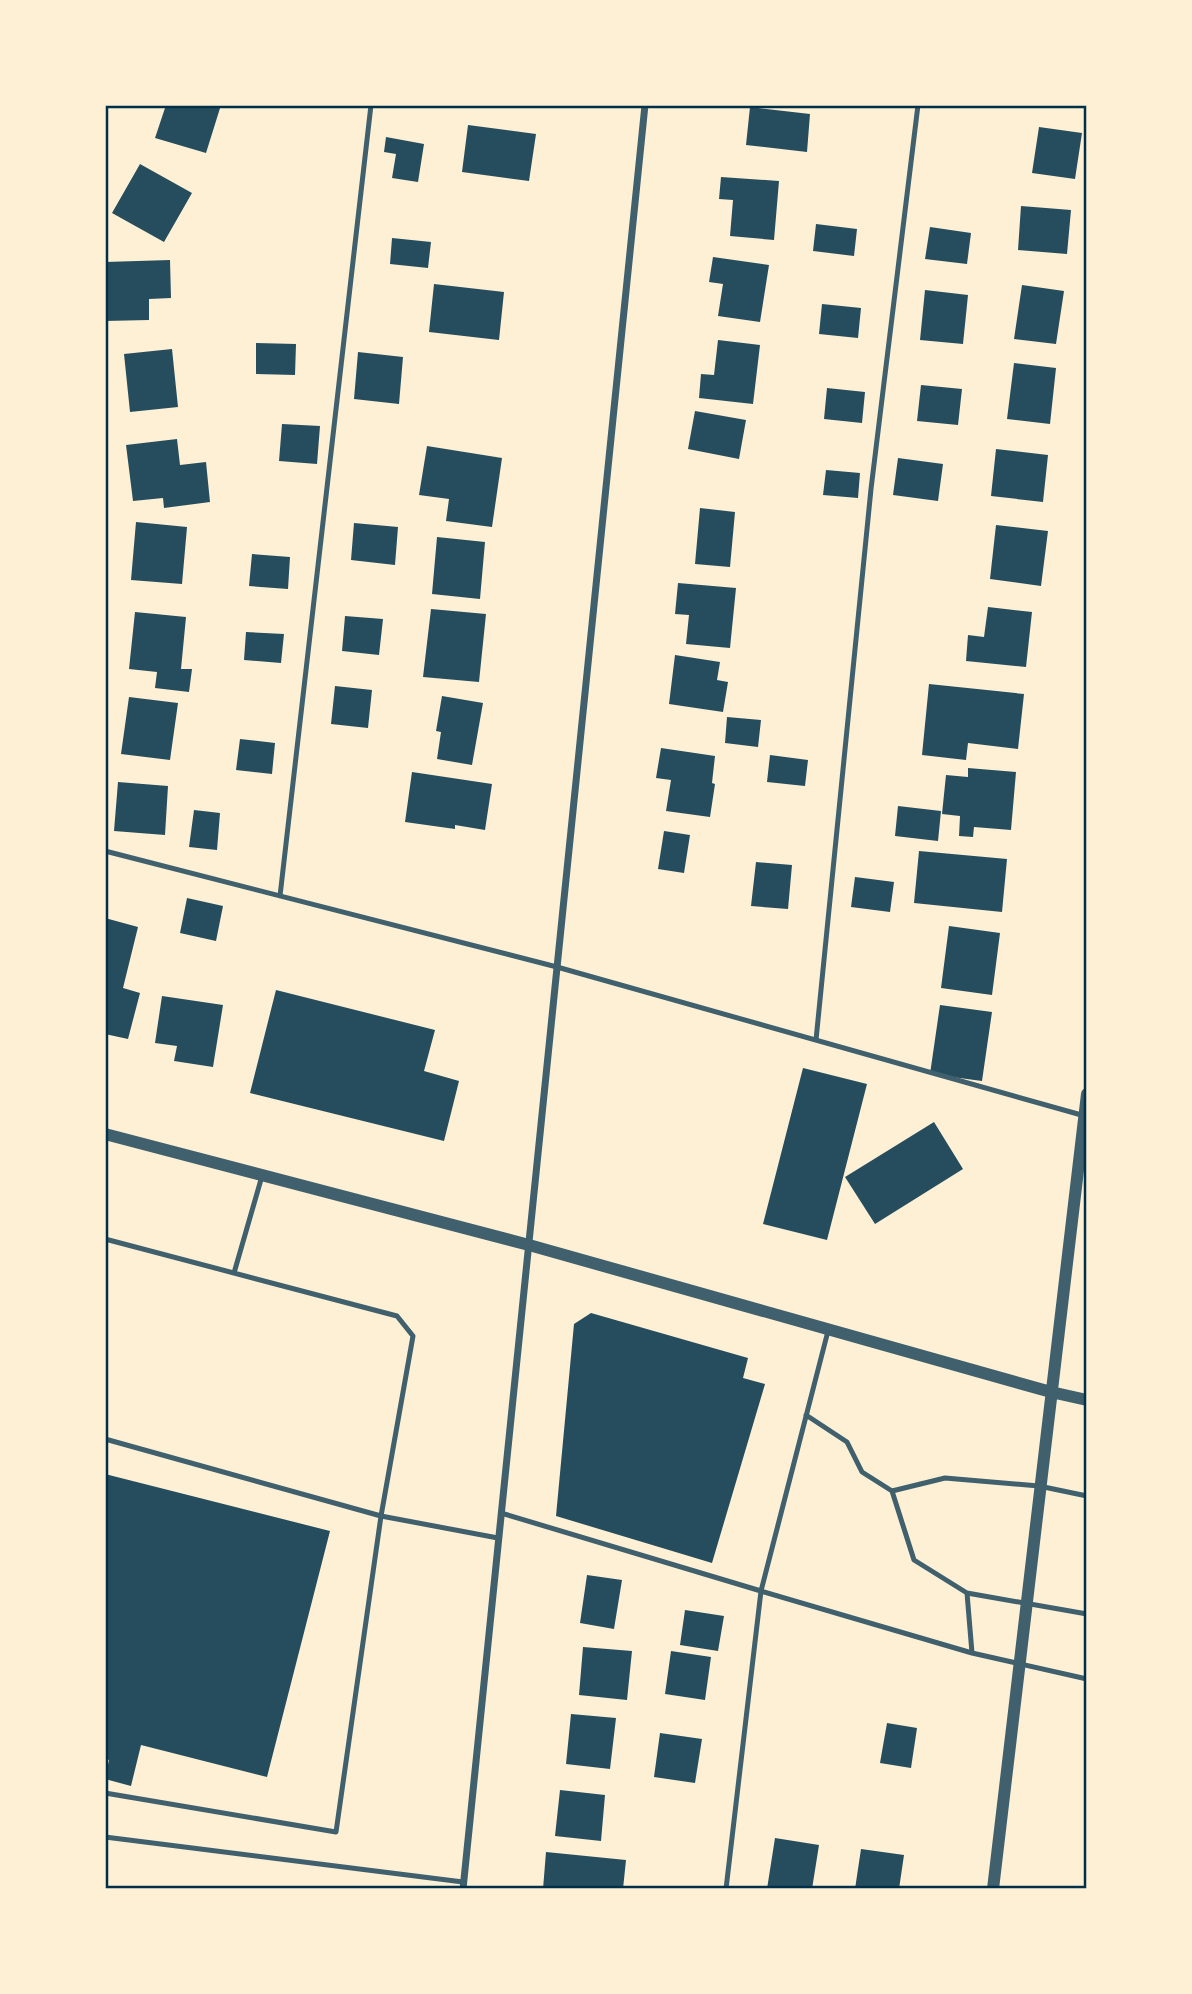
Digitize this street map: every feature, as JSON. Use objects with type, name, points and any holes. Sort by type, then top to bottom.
[{"type":"street","points":[[463,1886],[645,105]]},
{"type":"street","points":[[993,1889],[1087,1094]]},
{"type":"street","points":[[105,1134],[528,1245],[1087,1400]]},
{"type":"lane","points":[[280,896],[371,105]]},
{"type":"lane","points":[[816,1040],[873,476],[918,105]]},
{"type":"lane","points":[[105,851],[557,967],[1085,1116]]},
{"type":"lane","points":[[234,1273],[262,1177]]},
{"type":"lane","points":[[105,1239],[397,1316],[413,1336],[381,1516],[336,1832],[105,1793]]},
{"type":"lane","points":[[726,1889],[761,1591],[828,1329]]},
{"type":"lane","points":[[806,1415],[847,1442],[862,1472],[892,1491],[914,1560],[967,1593],[1087,1614]]},
{"type":"lane","points":[[105,1439],[381,1516],[498,1538]]},
{"type":"lane","points":[[892,1491],[945,1478],[1040,1486],[1087,1496]]},
{"type":"lane","points":[[501,1513],[972,1653],[1087,1679]]},
{"type":"lane","points":[[967,1593],[972,1653]]},
{"type":"lane","points":[[105,1837],[463,1886]]},
{"type":"building","points":[[166,105],[221,105],[206,153],[155,138]]},
{"type":"building","points":[[750,107],[810,114],[807,152],[746,145]]},
{"type":"building","points":[[468,125],[536,134],[529,181],[462,172]]},
{"type":"building","points":[[1039,127],[1082,133],[1075,179],[1032,173]]},
{"type":"building","points":[[386,137],[424,144],[418,182],[392,178],[396,154],[384,152]]},
{"type":"building","points":[[140,164],[192,193],[164,242],[112,213]]},
{"type":"building","points":[[721,177],[779,181],[774,240],[730,236],[733,200],[719,199]]},
{"type":"building","points":[[1021,206],[1071,210],[1067,254],[1018,250]]},
{"type":"building","points":[[816,224],[857,229],[854,256],[813,251]]},
{"type":"building","points":[[930,227],[971,233],[967,264],[925,259]]},
{"type":"building","points":[[392,238],[431,242],[428,268],[390,264]]},
{"type":"building","points":[[713,257],[769,265],[760,322],[718,316],[723,284],[709,282]]},
{"type":"building","points":[[170,260],[171,298],[149,299],[149,320],[105,321],[105,262]]},
{"type":"building","points":[[434,284],[504,292],[499,340],[429,332]]},
{"type":"building","points":[[1022,285],[1064,291],[1056,344],[1014,339]]},
{"type":"building","points":[[925,290],[968,295],[963,344],[920,340]]},
{"type":"building","points":[[822,304],[861,308],[858,338],[819,334]]},
{"type":"building","points":[[718,340],[760,345],[753,404],[699,398],[701,374],[714,375]]},
{"type":"building","points":[[256,343],[296,344],[295,375],[256,374]]},
{"type":"building","points":[[172,349],[178,407],[130,412],[124,354]]},
{"type":"building","points":[[358,352],[403,357],[399,404],[354,399]]},
{"type":"building","points":[[1014,363],[1056,368],[1050,424],[1007,419]]},
{"type":"building","points":[[921,385],[962,389],[958,425],[917,421]]},
{"type":"building","points":[[827,388],[865,392],[862,423],[824,419]]},
{"type":"building","points":[[695,411],[746,420],[739,459],[688,449]]},
{"type":"building","points":[[282,424],[320,426],[317,464],[279,461]]},
{"type":"building","points":[[177,439],[180,465],[206,462],[210,502],[164,508],[163,498],[133,501],[126,445]]},
{"type":"building","points":[[427,446],[502,458],[492,527],[446,521],[449,499],[419,495]]},
{"type":"building","points":[[996,449],[1048,455],[1043,502],[991,496]]},
{"type":"building","points":[[898,458],[943,464],[938,501],[893,495]]},
{"type":"building","points":[[826,470],[860,473],[858,498],[823,495]]},
{"type":"building","points":[[700,508],[735,512],[730,567],[695,564]]},
{"type":"building","points":[[136,522],[187,527],[182,584],[131,580]]},
{"type":"building","points":[[354,523],[398,527],[395,565],[351,560]]},
{"type":"building","points":[[996,525],[1048,531],[1041,586],[990,579]]},
{"type":"building","points":[[437,537],[485,542],[480,599],[432,594]]},
{"type":"building","points":[[252,554],[290,557],[288,589],[249,586]]},
{"type":"building","points":[[678,583],[736,588],[730,648],[686,644],[689,615],[675,614]]},
{"type":"building","points":[[988,607],[1032,612],[1026,667],[966,661],[968,635],[984,637]]},
{"type":"building","points":[[431,609],[486,614],[479,682],[423,677]]},
{"type":"building","points":[[135,612],[186,617],[181,669],[192,669],[189,692],[155,688],[157,672],[129,669]]},
{"type":"building","points":[[345,616],[383,619],[379,655],[342,651]]},
{"type":"building","points":[[246,632],[284,634],[281,663],[244,660]]},
{"type":"building","points":[[675,655],[720,662],[717,680],[728,682],[723,712],[669,704]]},
{"type":"building","points":[[929,684],[1024,694],[1018,749],[968,743],[966,760],[922,755]]},
{"type":"building","points":[[335,686],[372,690],[368,728],[331,724]]},
{"type":"building","points":[[442,696],[483,703],[472,765],[437,759],[441,732],[436,731]]},
{"type":"building","points":[[129,697],[178,703],[170,760],[121,754]]},
{"type":"building","points":[[727,717],[761,720],[758,747],[725,743]]},
{"type":"building","points":[[240,739],[275,743],[272,774],[236,770]]},
{"type":"building","points":[[661,748],[715,756],[712,783],[715,784],[710,817],[666,811],[671,780],[656,778]]},
{"type":"building","points":[[770,755],[808,760],[805,786],[767,782]]},
{"type":"building","points":[[968,768],[1016,772],[1011,830],[974,827],[973,837],[959,836],[960,816],[942,814],[946,775],[968,777]]},
{"type":"building","points":[[412,772],[492,784],[485,830],[405,822]]},
{"type":"building","points":[[118,782],[168,786],[165,835],[114,831]]},
{"type":"building","points":[[898,806],[941,811],[938,841],[895,836]]},
{"type":"building","points":[[194,810],[220,813],[217,850],[189,847]]},
{"type":"building","points":[[664,831],[690,835],[684,873],[658,869]]},
{"type":"building","points":[[919,851],[1007,859],[1002,912],[914,903]]},
{"type":"building","points":[[756,862],[792,865],[788,909],[751,906]]},
{"type":"building","points":[[855,877],[894,882],[890,912],[851,907]]},
{"type":"building","points":[[187,898],[223,906],[216,941],[180,933]]},
{"type":"building","points":[[105,918],[138,927],[123,988],[140,993],[128,1039],[105,1034]]},
{"type":"building","points":[[949,926],[1000,933],[992,995],[941,988]]},
{"type":"building","points":[[276,990],[435,1030],[424,1071],[459,1081],[444,1141],[250,1093]]},
{"type":"building","points":[[162,996],[223,1005],[213,1067],[174,1061],[177,1046],[155,1043]]},
{"type":"building","points":[[940,1005],[992,1012],[982,1081],[930,1074]]},
{"type":"building","points":[[803,1068],[867,1084],[827,1240],[763,1224]]},
{"type":"building","points":[[934,1122],[963,1169],[875,1224],[845,1177]]},
{"type":"building","points":[[591,1313],[748,1358],[743,1378],[765,1384],[712,1563],[556,1516],[574,1324]]},
{"type":"building","points":[[105,1474],[330,1531],[267,1777],[141,1745],[131,1786],[105,1779],[109,1760],[105,1758]]},
{"type":"building","points":[[587,1575],[622,1580],[614,1629],[580,1623]]},
{"type":"building","points":[[685,1610],[724,1616],[718,1651],[680,1645]]},
{"type":"building","points":[[583,1647],[632,1651],[627,1700],[579,1695]]},
{"type":"building","points":[[671,1651],[711,1657],[705,1700],[665,1694]]},
{"type":"building","points":[[571,1714],[616,1718],[610,1769],[566,1764]]},
{"type":"building","points":[[887,1723],[917,1728],[911,1768],[880,1763]]},
{"type":"building","points":[[660,1733],[702,1739],[695,1783],[654,1777]]},
{"type":"building","points":[[560,1790],[605,1795],[601,1841],[555,1836]]},
{"type":"building","points":[[775,1838],[819,1845],[812,1889],[767,1889]]},
{"type":"building","points":[[861,1849],[904,1855],[899,1889],[855,1889]]},
{"type":"building","points":[[546,1852],[626,1860],[623,1889],[543,1889]]}]
